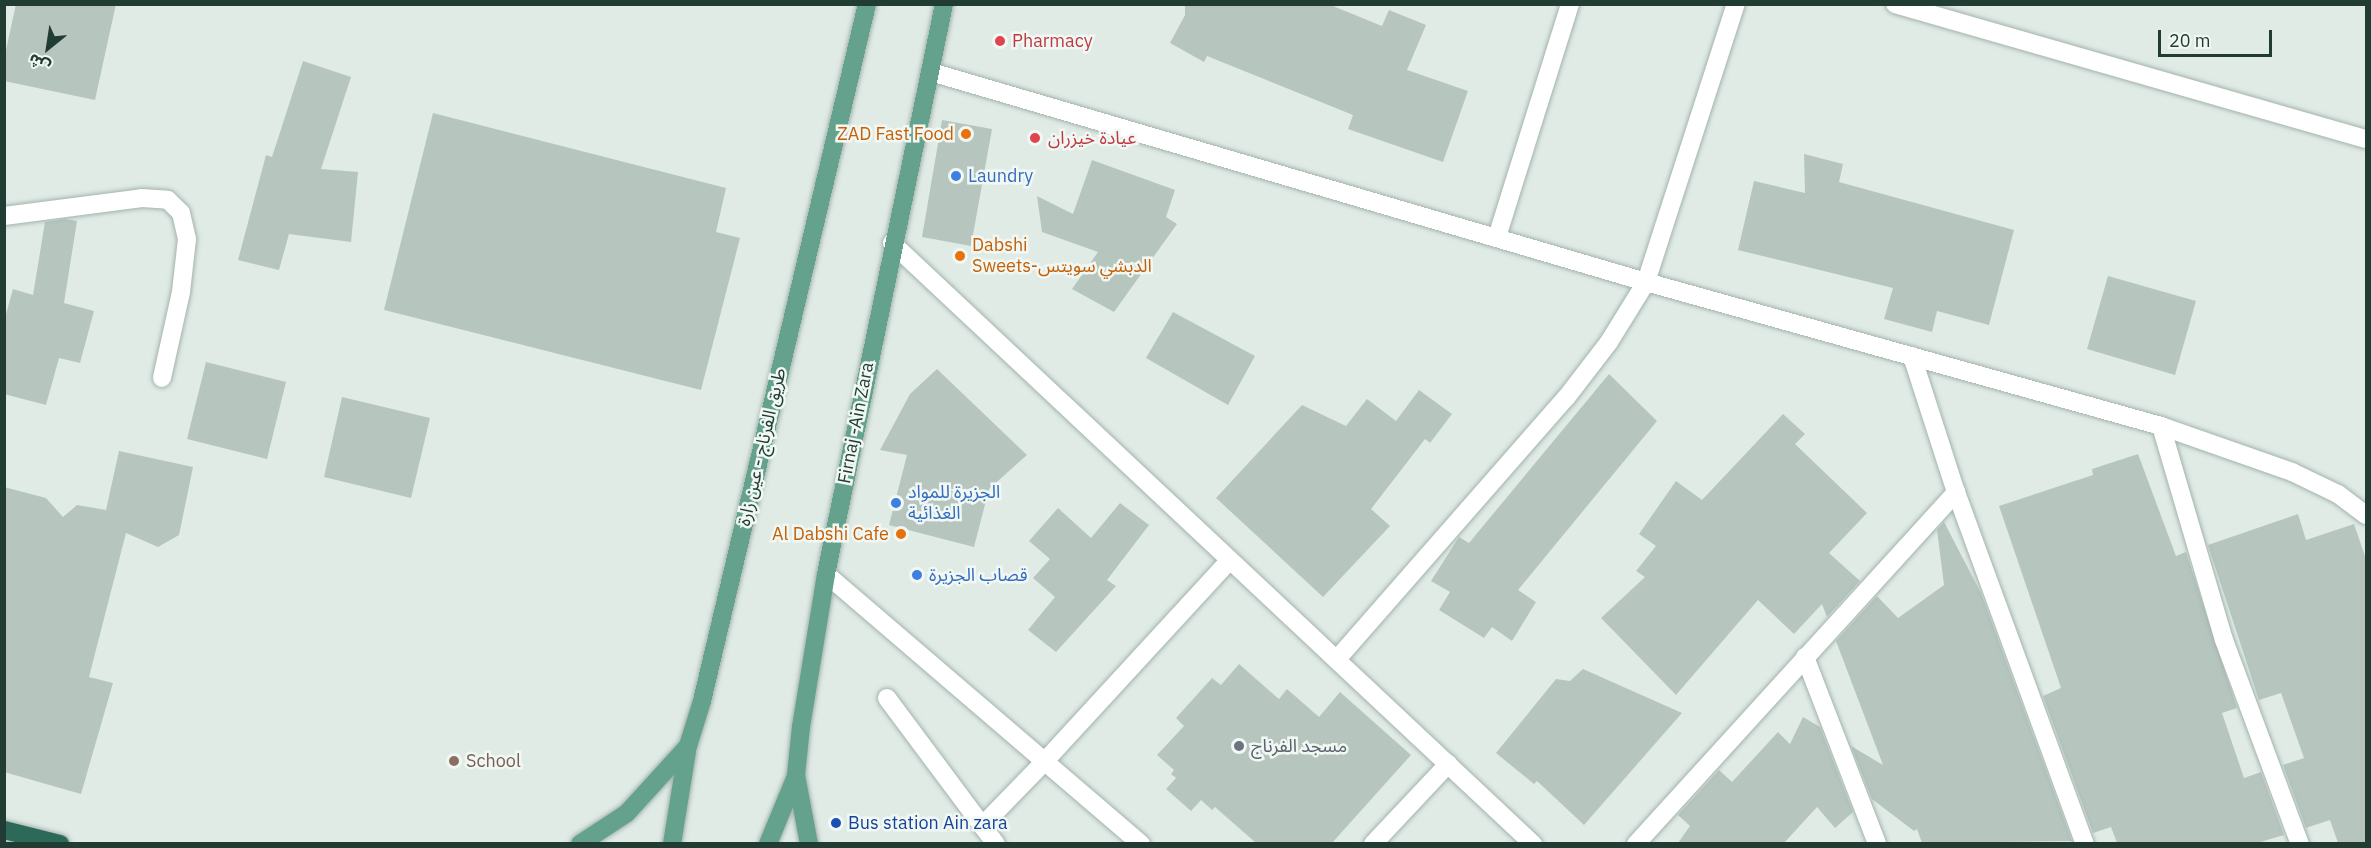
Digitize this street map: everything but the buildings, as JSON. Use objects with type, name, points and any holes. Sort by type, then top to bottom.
[{"type":"highway","points":[[4,830],[60,843]]},
{"type":"main road","name":"طريق الفرناج - عين زارة","points":[[580,843],[627,813],[688,746],[702,700],[867,4]]},
{"type":"main road","name":"Firnaj -Ain Zara","points":[[810,843],[796,775],[826,574],[892,243],[944,4]]},
{"type":"main road","points":[[672,843],[676,801],[688,746]]},
{"type":"main road","points":[[768,843],[796,775]]},
{"type":"street","points":[[1497,237],[1570,4]]},
{"type":"street","points":[[1338,658],[1566,398],[1609,342],[1646,282],[1736,4]]},
{"type":"street","points":[[1895,4],[2367,139]]},
{"type":"street","points":[[931,72],[1646,282],[2162,426],[2292,472],[2338,494],[2367,515]]},
{"type":"street","points":[[4,216],[131,199],[168,200],[180,213],[187,239],[182,292],[162,378]]},
{"type":"street","points":[[892,243],[1230,560],[1338,658],[1533,843]]},
{"type":"street","points":[[1912,356],[1956,492],[2085,843]]},
{"type":"street","points":[[2162,426],[2224,640],[2300,843]]},
{"type":"street","points":[[1636,843],[1956,492]]},
{"type":"street","points":[[982,826],[1230,560]]},
{"type":"street","points":[[826,574],[1141,843]]},
{"type":"street","points":[[1805,657],[1877,843]]},
{"type":"street","points":[[887,698],[996,843]]},
{"type":"street","points":[[1372,843],[1448,764]]},
{"type":"place","name":"Pharmacy","points":[[1000,41]]},
{"type":"place","name":"ZAD Fast Food","points":[[966,134]]},
{"type":"place","name":"عيادة خيزران","points":[[1035,138]]},
{"type":"place","name":"Laundry","points":[[956,176]]},
{"type":"place","name":"Dabshi Sweets-الدبشي سويتس","points":[[960,256]]},
{"type":"place","name":"الجزيرة للمواد الغذائية","points":[[896,503]]},
{"type":"place","name":"Al Dabshi Cafe","points":[[901,534]]},
{"type":"place","name":"قصاب الجزيرة","points":[[917,575]]},
{"type":"place","name":"مسجد الفرناج","points":[[1239,746]]},
{"type":"place","name":"School","points":[[454,761]]},
{"type":"place","name":"Bus station Ain zara","points":[[836,823]]}]
